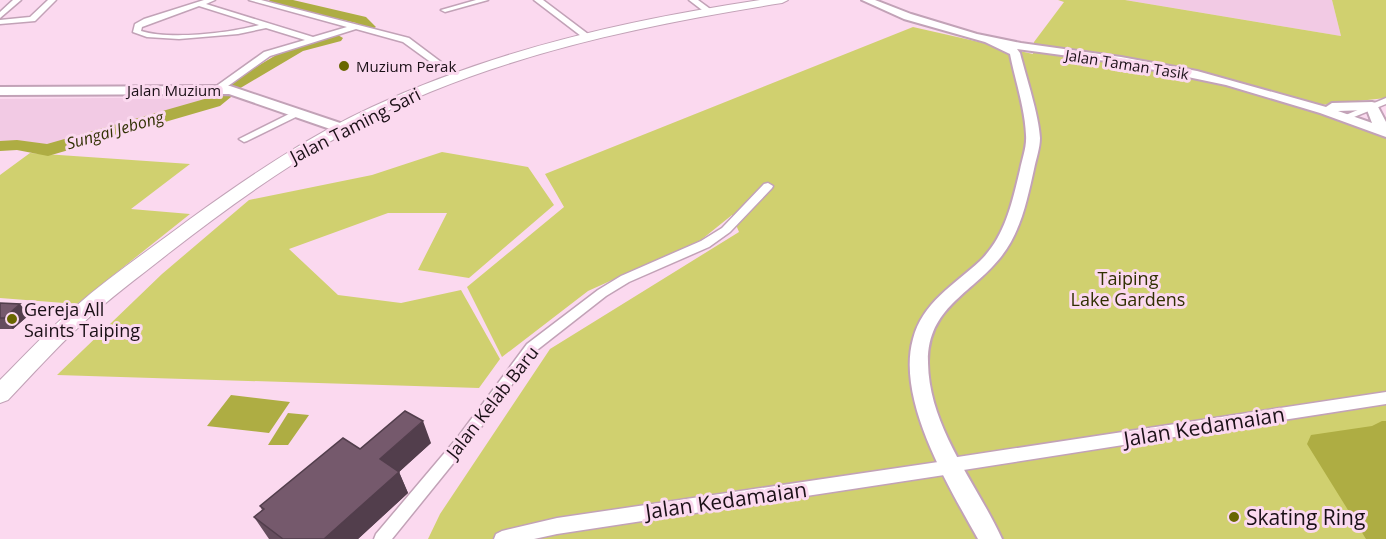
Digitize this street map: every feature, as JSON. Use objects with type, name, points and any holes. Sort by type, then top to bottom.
[{"type":"main road","name":"Jalan Taming Sari","points":[[0,394],[73,320],[111,288],[258,176],[341,128],[399,100],[457,77],[588,37],[709,10],[782,0]]},
{"type":"street","points":[[1,14],[17,0]]},
{"type":"street","points":[[0,22],[32,19],[52,0]]},
{"type":"street","points":[[211,0],[147,21],[138,26],[137,32],[159,35],[234,34],[264,26]]},
{"type":"street","points":[[253,0],[406,40],[457,77]]},
{"type":"street","points":[[445,10],[484,0]]},
{"type":"street","points":[[538,0],[588,37]]},
{"type":"street","points":[[693,0],[709,10]]},
{"type":"street","name":"Jalan Taman Tasik","points":[[867,0],[900,14],[987,39],[1023,47],[1197,75],[1304,103],[1386,130]]},
{"type":"street","points":[[199,4],[310,39]]},
{"type":"street","points":[[218,89],[267,54],[310,39],[359,26]]},
{"type":"street","points":[[987,39],[1015,53],[1031,119],[1033,140],[1016,217],[1005,240],[988,261],[942,302],[929,317],[920,342],[918,367],[923,395],[951,466],[990,539]]},
{"type":"street","points":[[1018,64],[1023,47]]},
{"type":"street","points":[[1090,56],[1114,55],[1130,49]]},
{"type":"street","points":[[1018,64],[1036,56],[1065,53]]},
{"type":"street","name":"Jalan Muzium","points":[[0,91],[218,89],[237,92],[341,128]]},
{"type":"street","points":[[1346,117],[1386,101]]},
{"type":"street","points":[[1304,103],[1341,108],[1372,106]]},
{"type":"street","points":[[1372,106],[1377,121],[1386,130]]},
{"type":"street","points":[[244,139],[297,113]]},
{"type":"street","name":"Jalan Kelab Baru","points":[[382,539],[463,441],[531,347],[602,292],[625,279],[705,243],[726,230],[768,186]]},
{"type":"street","name":"Jalan Kedamaian","points":[[502,539],[556,525],[1386,398]]},
{"type":"shaded area","points":[[1125,0],[1332,0],[1341,36]]},
{"type":"shaded area","points":[[213,97],[199,105],[48,150],[17,145],[0,147],[0,99]]},
{"type":"shaded area","points":[[231,395],[290,402],[269,433],[207,426]]},
{"type":"shaded area","points":[[288,413],[309,415],[288,445],[268,445]]},
{"type":"shaded area","points":[[1386,421],[1386,539],[1366,539],[1307,444],[1311,435],[1372,426]]},
{"type":"green space","name":"Taiping Lake Gardens","points":[[1058,0],[1125,0],[1341,36],[1332,0],[1386,0],[1386,98],[1302,107],[1386,137],[1386,539],[428,539],[440,514],[550,349],[739,232],[732,215],[701,240],[588,291],[502,357],[467,287],[564,207],[545,174],[913,27],[1033,54],[1034,42],[1064,2]]},
{"type":"green space","points":[[442,152],[528,167],[554,205],[469,278],[418,270],[447,213],[388,213],[289,249],[338,295],[401,303],[461,290],[500,359],[479,388],[57,375],[162,274],[249,200],[372,175]]},
{"type":"green space","points":[[30,153],[190,164],[131,209],[190,214],[77,304],[0,298],[0,175]]},
{"type":"building","points":[[0,303],[20,304],[4,318],[0,318]]},
{"type":"building","points":[[405,411],[423,421],[380,459],[399,472],[324,539],[283,539],[254,517],[264,509],[260,506],[343,438],[360,449]]},
{"type":"waterway","name":"Sungai Jebong","points":[[276,0],[361,20],[369,27]]},
{"type":"waterway","name":"Sungai Jebong","points":[[232,88],[298,48],[336,38]]},
{"type":"waterway","name":"Sungai Jebong","points":[[0,146],[17,145],[48,150],[214,102],[225,94]]},
{"type":"place","name":"Muzium Perak","points":[[344,66]]},
{"type":"place","name":"Gereja All Saints Taiping","points":[[12,319]]},
{"type":"place","name":"Skating Ring","points":[[1234,517]]}]
